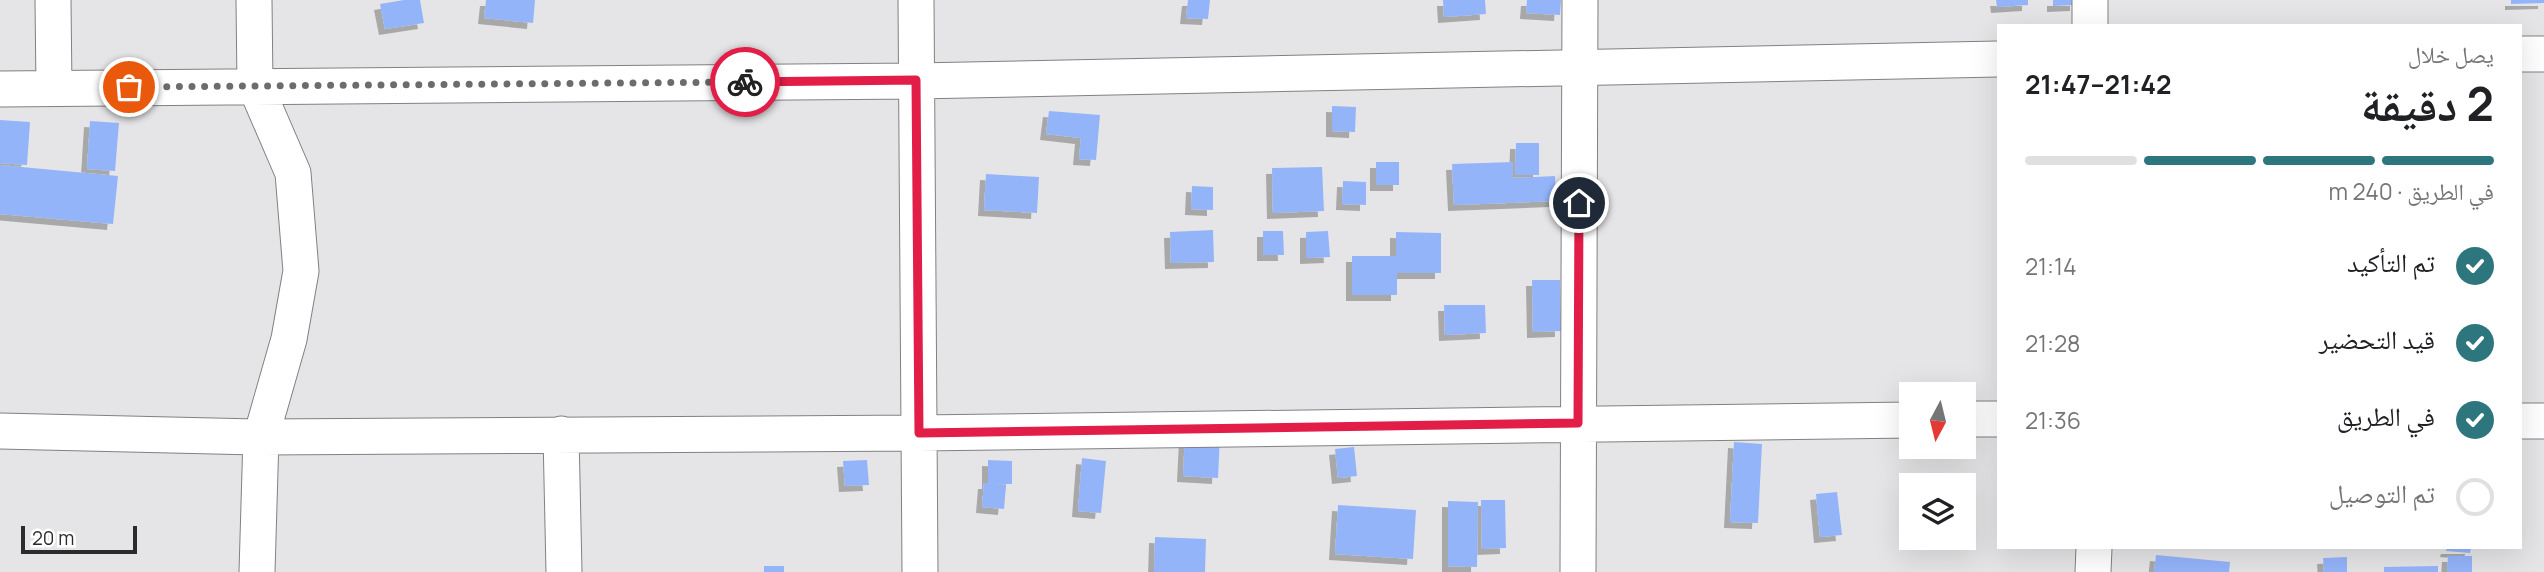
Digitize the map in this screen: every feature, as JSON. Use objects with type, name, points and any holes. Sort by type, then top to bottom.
[{"type":"street","points":[[53,0],[54,88]]},
{"type":"street","points":[[254,0],[255,85],[293,173],[301,271],[289,339],[261,437],[257,572]]},
{"type":"street","points":[[916,0],[920,572]]},
{"type":"street","points":[[1578,572],[1580,0]]},
{"type":"street","points":[[2090,0],[2090,24]]},
{"type":"street","points":[[2522,54],[2544,54]]},
{"type":"street","points":[[0,89],[916,80],[1997,59]]},
{"type":"street","points":[[1976,419],[1997,419]]},
{"type":"street","points":[[0,431],[261,437],[919,433],[1899,420]]},
{"type":"street","points":[[2522,421],[2544,421]]},
{"type":"street","points":[[561,434],[564,572]]},
{"type":"street","points":[[2093,572],[2094,549]]},
{"type":"building","points":[[420,0],[424,23],[385,29],[380,4]]},
{"type":"building","points":[[486,0],[535,0],[533,23],[484,18]]},
{"type":"building","points":[[1188,0],[1210,0],[1208,19],[1186,18]]},
{"type":"building","points":[[1443,0],[1485,0],[1486,14],[1444,17]]},
{"type":"building","points":[[1527,0],[1561,0],[1560,15],[1526,13]]},
{"type":"building","points":[[1996,0],[2028,0],[2028,5],[1997,7]]},
{"type":"building","points":[[2053,0],[2076,0],[2076,5],[2053,6]]},
{"type":"building","points":[[2511,0],[2544,0],[2544,3],[2511,4]]},
{"type":"building","points":[[1332,106],[1356,107],[1355,132],[1332,131]]},
{"type":"building","points":[[1049,111],[1100,115],[1096,160],[1079,159],[1081,138],[1046,134]]},
{"type":"building","points":[[0,120],[30,122],[27,165],[0,163]]},
{"type":"building","points":[[90,121],[119,123],[115,171],[87,169]]},
{"type":"building","points":[[1516,143],[1539,143],[1539,175],[1515,175]]},
{"type":"building","points":[[1376,162],[1399,162],[1399,185],[1376,185]]},
{"type":"building","points":[[1513,162],[1513,178],[1555,176],[1556,201],[1454,205],[1452,164]]},
{"type":"building","points":[[0,165],[118,176],[113,224],[0,214]]},
{"type":"building","points":[[1322,167],[1324,211],[1273,213],[1272,168]]},
{"type":"building","points":[[986,174],[1039,177],[1037,213],[984,210]]},
{"type":"building","points":[[1343,181],[1366,182],[1366,205],[1342,204]]},
{"type":"building","points":[[1192,186],[1213,187],[1213,210],[1191,209]]},
{"type":"building","points":[[1213,230],[1214,262],[1171,263],[1170,232]]},
{"type":"building","points":[[1263,231],[1283,231],[1284,255],[1263,255]]},
{"type":"building","points":[[1328,231],[1330,257],[1306,258],[1306,232]]},
{"type":"building","points":[[1396,232],[1441,233],[1441,273],[1397,273],[1397,295],[1352,295],[1352,256],[1396,256]]},
{"type":"building","points":[[1532,280],[1560,280],[1561,331],[1533,332]]},
{"type":"building","points":[[1444,305],[1485,305],[1486,333],[1445,335]]},
{"type":"building","points":[[1185,435],[1220,436],[1218,478],[1183,476]]},
{"type":"building","points":[[1734,442],[1762,444],[1758,523],[1730,522]]},
{"type":"building","points":[[1354,447],[1357,476],[1338,478],[1335,449]]},
{"type":"building","points":[[1082,458],[1106,461],[1101,513],[1078,511]]},
{"type":"building","points":[[867,460],[869,485],[845,486],[843,461]]},
{"type":"building","points":[[988,460],[1012,461],[1012,484],[995,484],[1006,485],[1004,509],[982,507],[984,483],[988,483]]},
{"type":"building","points":[[1837,492],[1842,535],[1820,537],[1816,494]]},
{"type":"building","points":[[1481,500],[1505,500],[1506,548],[1482,549]]},
{"type":"building","points":[[1448,501],[1478,502],[1477,567],[1448,566]]},
{"type":"building","points":[[1338,505],[1416,510],[1413,559],[1335,554]]},
{"type":"building","points":[[1155,537],[1206,539],[1205,572],[1154,572]]},
{"type":"building","points":[[2447,549],[2471,549],[2470,553],[2446,551]]},
{"type":"building","points":[[2156,555],[2230,562],[2229,572],[2154,572]]},
{"type":"building","points":[[2448,556],[2472,556],[2472,572],[2447,572]]},
{"type":"building","points":[[2347,557],[2347,572],[2324,572],[2323,558]]},
{"type":"building","points":[[764,566],[784,566],[784,572],[764,572]]},
{"type":"building","points":[[2438,566],[2438,572],[2384,572],[2384,567]]},
{"type":"way so far","points":[[129,87],[745,82]]},
{"type":"route","points":[[745,82],[916,80],[919,433],[1578,423],[1579,203]]}]
